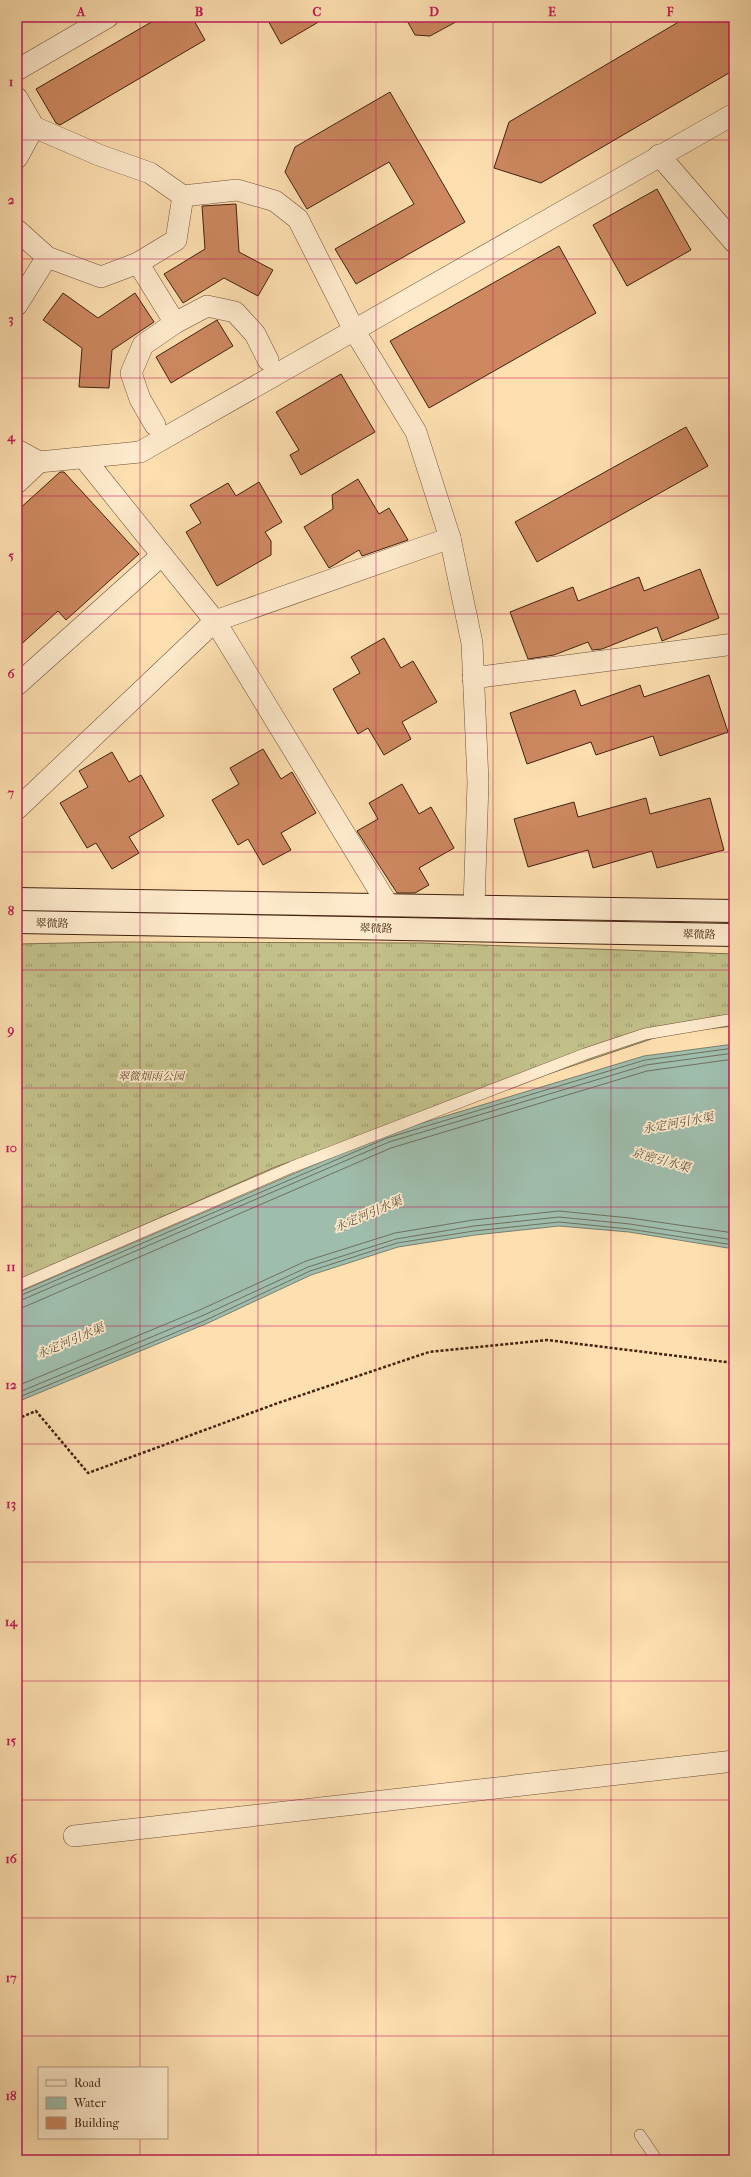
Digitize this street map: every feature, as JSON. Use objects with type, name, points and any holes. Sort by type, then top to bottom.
[{"type":"main road","name":"翠微路","points":[[17,899],[734,911]]},
{"type":"main road","name":"翠微路","points":[[17,922],[734,934]]},
{"type":"street","points":[[17,70],[108,17]]},
{"type":"street","points":[[17,98],[25,132],[17,158]]},
{"type":"street","points":[[17,450],[39,462],[140,452],[734,114]]},
{"type":"street","points":[[25,132],[99,155],[150,173],[183,196],[237,190],[275,200],[298,219],[354,330],[416,432],[450,538],[472,643],[478,782],[474,907]]},
{"type":"street","points":[[660,155],[734,242]]},
{"type":"street","points":[[17,230],[47,257],[101,277],[138,263],[176,240],[183,196]]},
{"type":"street","points":[[17,305],[47,257]]},
{"type":"street","points":[[138,263],[175,323]]},
{"type":"street","points":[[155,425],[140,399],[131,373],[143,345],[175,323],[207,306],[235,312],[255,334],[268,360]]},
{"type":"street","points":[[84,458],[215,621],[388,905]]},
{"type":"street","points":[[17,483],[39,462]]},
{"type":"street","points":[[17,809],[215,621],[450,538]]},
{"type":"street","points":[[17,685],[162,555]]},
{"type":"street","points":[[473,678],[734,644]]},
{"type":"street","points":[[74,1836],[734,1761]]},
{"type":"lane","points":[[17,1286],[292,1167],[585,1054],[645,1034],[734,1019]]},
{"type":"lane","points":[[640,2136],[657,2160]]},
{"type":"path","points":[[17,1419],[36,1411],[88,1473],[278,1402],[429,1352],[547,1340],[734,1362]]},
{"type":"green space","name":"翠微烟雨公园","points":[[116,942],[424,943],[734,954],[734,1026],[669,1033],[275,1167],[17,1281],[17,944]]},
{"type":"water","points":[[734,1044],[734,1249],[629,1232],[559,1226],[475,1235],[398,1247],[311,1275],[208,1323],[17,1402],[17,1293],[386,1134],[644,1056]]},
{"type":"building","points":[[160,17],[192,17],[205,40],[60,125],[56,123],[36,89]]},
{"type":"building","points":[[266,17],[327,17],[281,44]]},
{"type":"building","points":[[405,17],[465,17],[430,36],[415,35]]},
{"type":"building","points":[[687,17],[734,17],[734,70],[541,183],[494,168],[509,122]]},
{"type":"building","points":[[390,92],[465,222],[356,284],[335,249],[414,204],[389,162],[307,209],[285,172],[295,147]]},
{"type":"building","points":[[657,189],[691,250],[627,286],[593,225]]},
{"type":"building","points":[[236,204],[239,252],[273,270],[258,296],[224,278],[183,303],[164,274],[205,249],[202,206]]},
{"type":"building","points":[[559,246],[596,313],[429,408],[390,341]]},
{"type":"building","points":[[63,293],[98,318],[135,293],[154,322],[112,350],[109,388],[79,387],[82,348],[43,320]]},
{"type":"building","points":[[217,320],[233,346],[171,383],[156,357]]},
{"type":"building","points":[[341,374],[375,432],[301,475],[290,455],[299,450],[276,412]]},
{"type":"building","points":[[686,427],[708,466],[537,562],[515,522]]},
{"type":"building","points":[[60,472],[64,472],[139,554],[66,620],[58,611],[17,648],[17,511]]},
{"type":"building","points":[[358,479],[379,514],[389,508],[408,540],[362,556],[359,550],[329,568],[304,527],[333,509],[332,495]]},
{"type":"building","points":[[259,482],[282,522],[265,532],[271,541],[271,555],[217,586],[186,532],[201,523],[190,505],[228,483],[236,496]]},
{"type":"building","points":[[700,569],[719,618],[662,641],[657,627],[602,649],[592,650],[588,642],[554,655],[528,659],[510,612],[573,587],[578,601],[639,577],[644,591]]},
{"type":"building","points":[[384,638],[401,668],[413,661],[437,702],[402,722],[411,739],[384,755],[368,728],[358,734],[333,689],[360,673],[351,657]]},
{"type":"building","points":[[709,675],[728,732],[660,756],[653,736],[596,755],[591,742],[527,764],[510,713],[575,690],[581,706],[640,685],[644,697]]},
{"type":"building","points":[[263,749],[281,779],[292,772],[316,813],[281,833],[291,850],[263,865],[248,839],[238,845],[212,800],[239,784],[230,768]]},
{"type":"building","points":[[112,752],[129,782],[141,775],[164,816],[129,837],[139,853],[112,869],[96,843],[87,848],[60,803],[88,787],[79,771]]},
{"type":"building","points":[[402,784],[419,814],[431,807],[454,848],[419,868],[429,885],[415,893],[397,893],[357,831],[378,819],[369,803]]},
{"type":"building","points":[[646,798],[650,814],[710,798],[724,850],[657,868],[652,851],[593,868],[588,850],[528,867],[514,819],[574,802],[578,817]]},
{"type":"water label","name":"永定河引水渠","points":[[678,1123]]},
{"type":"water label","name":"京密引水渠","points":[[661,1160]]},
{"type":"water label","name":"永定河引水渠","points":[[368,1214]]},
{"type":"water label","name":"永定河引水渠","points":[[70,1341]]}]
